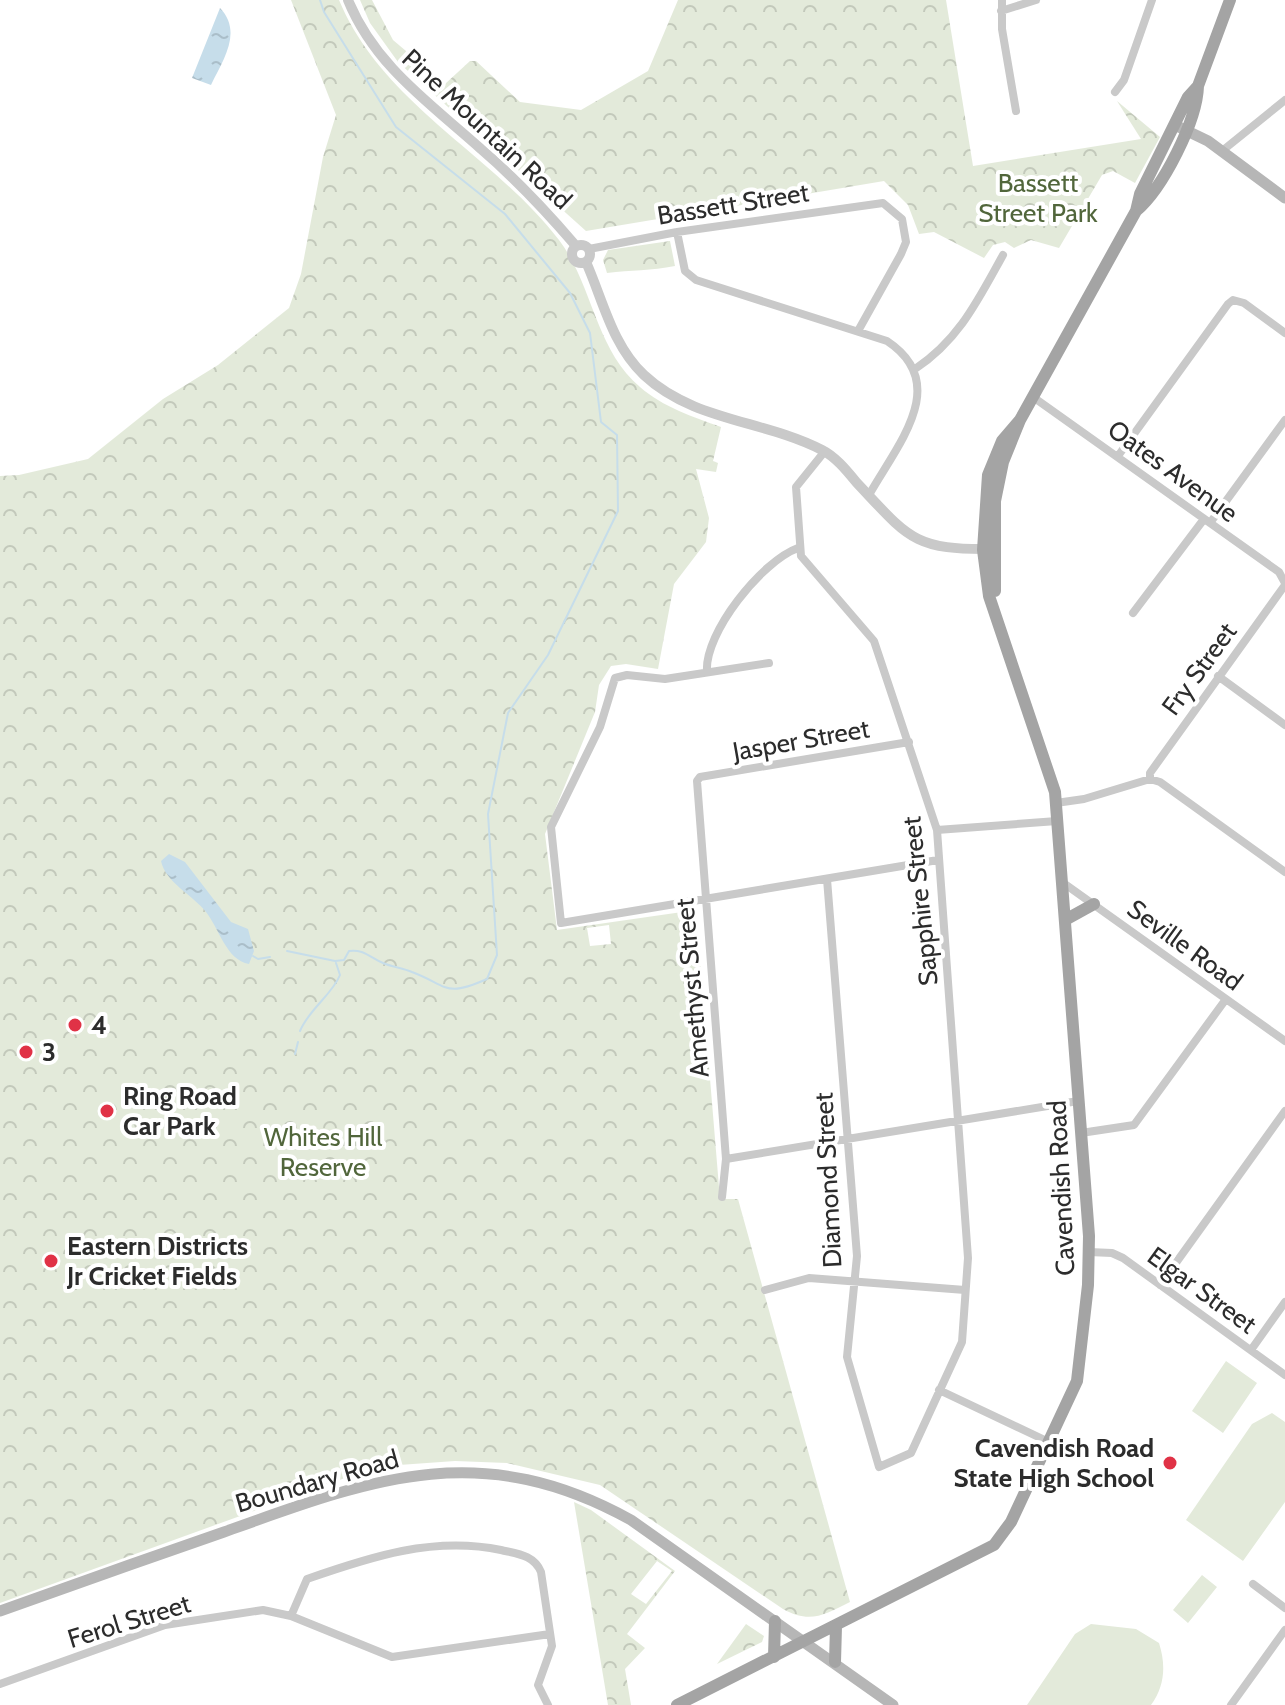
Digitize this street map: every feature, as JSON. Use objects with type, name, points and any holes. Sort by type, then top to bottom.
[{"type":"main road","name":"Cavendish Road","points":[[677,1705],[997,1543],[1011,1522],[1078,1375],[1089,1252],[1056,803],[1052,779],[988,589],[988,475],[1002,441],[1020,420],[1136,211],[1140,194],[1197,101],[1198,86],[1230,0]]},
{"type":"main road","points":[[1181,128],[1222,151],[1285,198]]},
{"type":"main road","points":[[1065,920],[1094,904]]},
{"type":"main road","name":"Boundary Road","points":[[0,1611],[363,1484],[439,1471],[495,1472],[586,1496],[631,1520],[893,1705]]},
{"type":"main road","points":[[774,1657],[775,1621]]},
{"type":"main road","points":[[835,1662],[836,1626]]},
{"type":"street","name":"Pine Mountain Road","points":[[348,0],[384,61],[541,204],[576,246],[573,259],[586,262]]},
{"type":"street","points":[[1002,0],[1016,111]]},
{"type":"street","points":[[1001,11],[1033,0]]},
{"type":"street","points":[[1115,92],[1124,80],[1152,0]]},
{"type":"street","points":[[1222,151],[1285,100]]},
{"type":"street","name":"Bassett Street","points":[[589,249],[677,232],[883,203],[902,219],[906,242],[858,331]]},
{"type":"street","points":[[677,232],[685,271],[696,280],[858,331],[900,349],[915,369],[919,379],[915,409],[869,495]]},
{"type":"street","points":[[576,246],[583,245],[589,249],[586,262],[617,340],[643,374],[661,388],[682,402],[825,451],[896,525],[921,543],[940,548],[989,550]]},
{"type":"street","points":[[915,369],[937,354],[961,329],[1003,255]]},
{"type":"street","points":[[1118,456],[1233,300],[1244,303],[1285,333]]},
{"type":"street","name":"Oates Avenue","points":[[1033,397],[1279,572],[1285,584]]},
{"type":"street","points":[[1133,613],[1285,420]]},
{"type":"street","points":[[707,672],[706,656],[743,592],[781,554],[798,548],[796,487],[825,451]]},
{"type":"street","name":"Sapphire Street","points":[[798,548],[807,567],[874,641],[937,830],[968,1258],[962,1342],[939,1390]]},
{"type":"street","name":"Fry Street","points":[[1150,779],[1150,773],[1285,584]]},
{"type":"street","points":[[769,663],[665,679],[627,675],[615,678],[600,727],[551,827],[561,923],[938,860]]},
{"type":"street","points":[[1218,676],[1285,725]]},
{"type":"street","name":"Jasper Street","points":[[700,777],[909,742]]},
{"type":"street","name":"Amethyst Street","points":[[700,777],[697,799],[726,1159],[722,1197]]},
{"type":"street","points":[[1056,803],[1084,799],[1150,779],[1160,782],[1285,872]]},
{"type":"street","points":[[937,830],[1057,821]]},
{"type":"street","name":"Diamond Street","points":[[827,879],[857,1256],[848,1366],[879,1467],[911,1453],[939,1390]]},
{"type":"street","name":"Seville Road","points":[[1062,882],[1285,1041]]},
{"type":"street","points":[[1081,1133],[1134,1125],[1226,999]]},
{"type":"street","points":[[726,1159],[1078,1101]]},
{"type":"street","points":[[1160,1285],[1285,1111]]},
{"type":"street","name":"Elgar Street","points":[[1089,1252],[1115,1254],[1285,1375]]},
{"type":"street","points":[[765,1290],[809,1278],[965,1290]]},
{"type":"street","points":[[1251,1350],[1285,1302]]},
{"type":"street","points":[[939,1390],[1049,1442]]},
{"type":"street","points":[[291,1616],[307,1579],[374,1556],[429,1547],[489,1548],[522,1554],[538,1563],[552,1654],[538,1685],[548,1705]]},
{"type":"street","points":[[1253,1584],[1285,1608]]},
{"type":"street","name":"Ferol Street","points":[[0,1684],[165,1625],[263,1610],[291,1616],[392,1657],[403,1658],[550,1634]]},
{"type":"street","points":[[1231,1705],[1285,1630]]},
{"type":"green space","name":"Whites Hill Reserve","points":[[291,0],[339,0],[358,37],[383,70],[440,127],[532,209],[559,240],[580,277],[613,354],[625,372],[658,400],[721,427],[713,461],[718,463],[716,472],[696,469],[709,518],[706,542],[674,584],[658,669],[626,664],[611,666],[599,685],[595,712],[545,834],[557,930],[696,910],[720,1199],[738,1199],[850,1602],[824,1614],[809,1617],[783,1609],[600,1485],[507,1463],[455,1461],[399,1465],[345,1478],[0,1603],[0,476],[19,475],[88,459],[163,399],[218,365],[289,308],[301,274],[323,157],[336,115]],"holes":[[[609,925],[611,944],[590,946],[587,928]]]},
{"type":"green space","name":"Bassett Street Park","points":[[360,0],[372,0],[393,40],[445,84],[470,61],[476,61],[520,102],[581,110],[648,71],[678,0],[946,0],[973,166],[1141,139],[1117,101],[1160,137],[1135,183],[1113,171],[1102,175],[1059,248],[1031,240],[1014,248],[1005,242],[993,245],[984,258],[934,232],[919,234],[908,205],[884,181],[586,231],[398,62],[370,23]]},
{"type":"green space","points":[[670,241],[675,266],[607,273],[603,260],[608,250]]},
{"type":"green space","points":[[1226,1361],[1257,1383],[1223,1433],[1192,1411]]},
{"type":"green space","points":[[1272,1413],[1285,1422],[1285,1502],[1243,1561],[1186,1520],[1252,1424]]},
{"type":"green space","points":[[574,1502],[591,1510],[675,1571],[627,1634],[645,1648],[625,1669],[631,1705],[608,1705]],"holes":[[[657,1561],[672,1571],[646,1604],[631,1594]]]},
{"type":"green space","points":[[1202,1575],[1217,1587],[1188,1623],[1173,1610]]},
{"type":"green space","points":[[746,1624],[764,1636],[762,1642],[717,1664]]},
{"type":"green space","points":[[1091,1624],[1136,1629],[1159,1643],[1163,1675],[1151,1705],[1027,1705],[1075,1634]]},
{"type":"water","points":[[220,8],[230,27],[229,46],[211,85],[192,78]]},
{"type":"water","points":[[169,854],[185,862],[231,922],[248,929],[254,951],[249,964],[234,956],[206,912],[168,876],[161,861]]},
{"type":"waterway","points":[[287,951],[335,961],[344,960],[349,951],[359,951],[454,989],[487,979],[497,955],[488,814],[508,713],[548,655],[618,511],[617,435],[601,422],[590,333],[570,293],[505,214],[396,127],[324,12],[320,0]]},
{"type":"waterway","points":[[253,956],[258,959],[270,957]]},
{"type":"waterway","points":[[300,1031],[340,975],[336,963]]},
{"type":"waterway","points":[[295,1054],[298,1042]]},
{"type":"place","name":"4","points":[[75,1025]]},
{"type":"place","name":"3","points":[[26,1052]]},
{"type":"place","name":"Ring Road Car Park","points":[[107,1111]]},
{"type":"place","name":"Eastern Districts Jr Cricket Fields","points":[[51,1261]]},
{"type":"place","name":"Cavendish Road State High School","points":[[1170,1463]]}]
